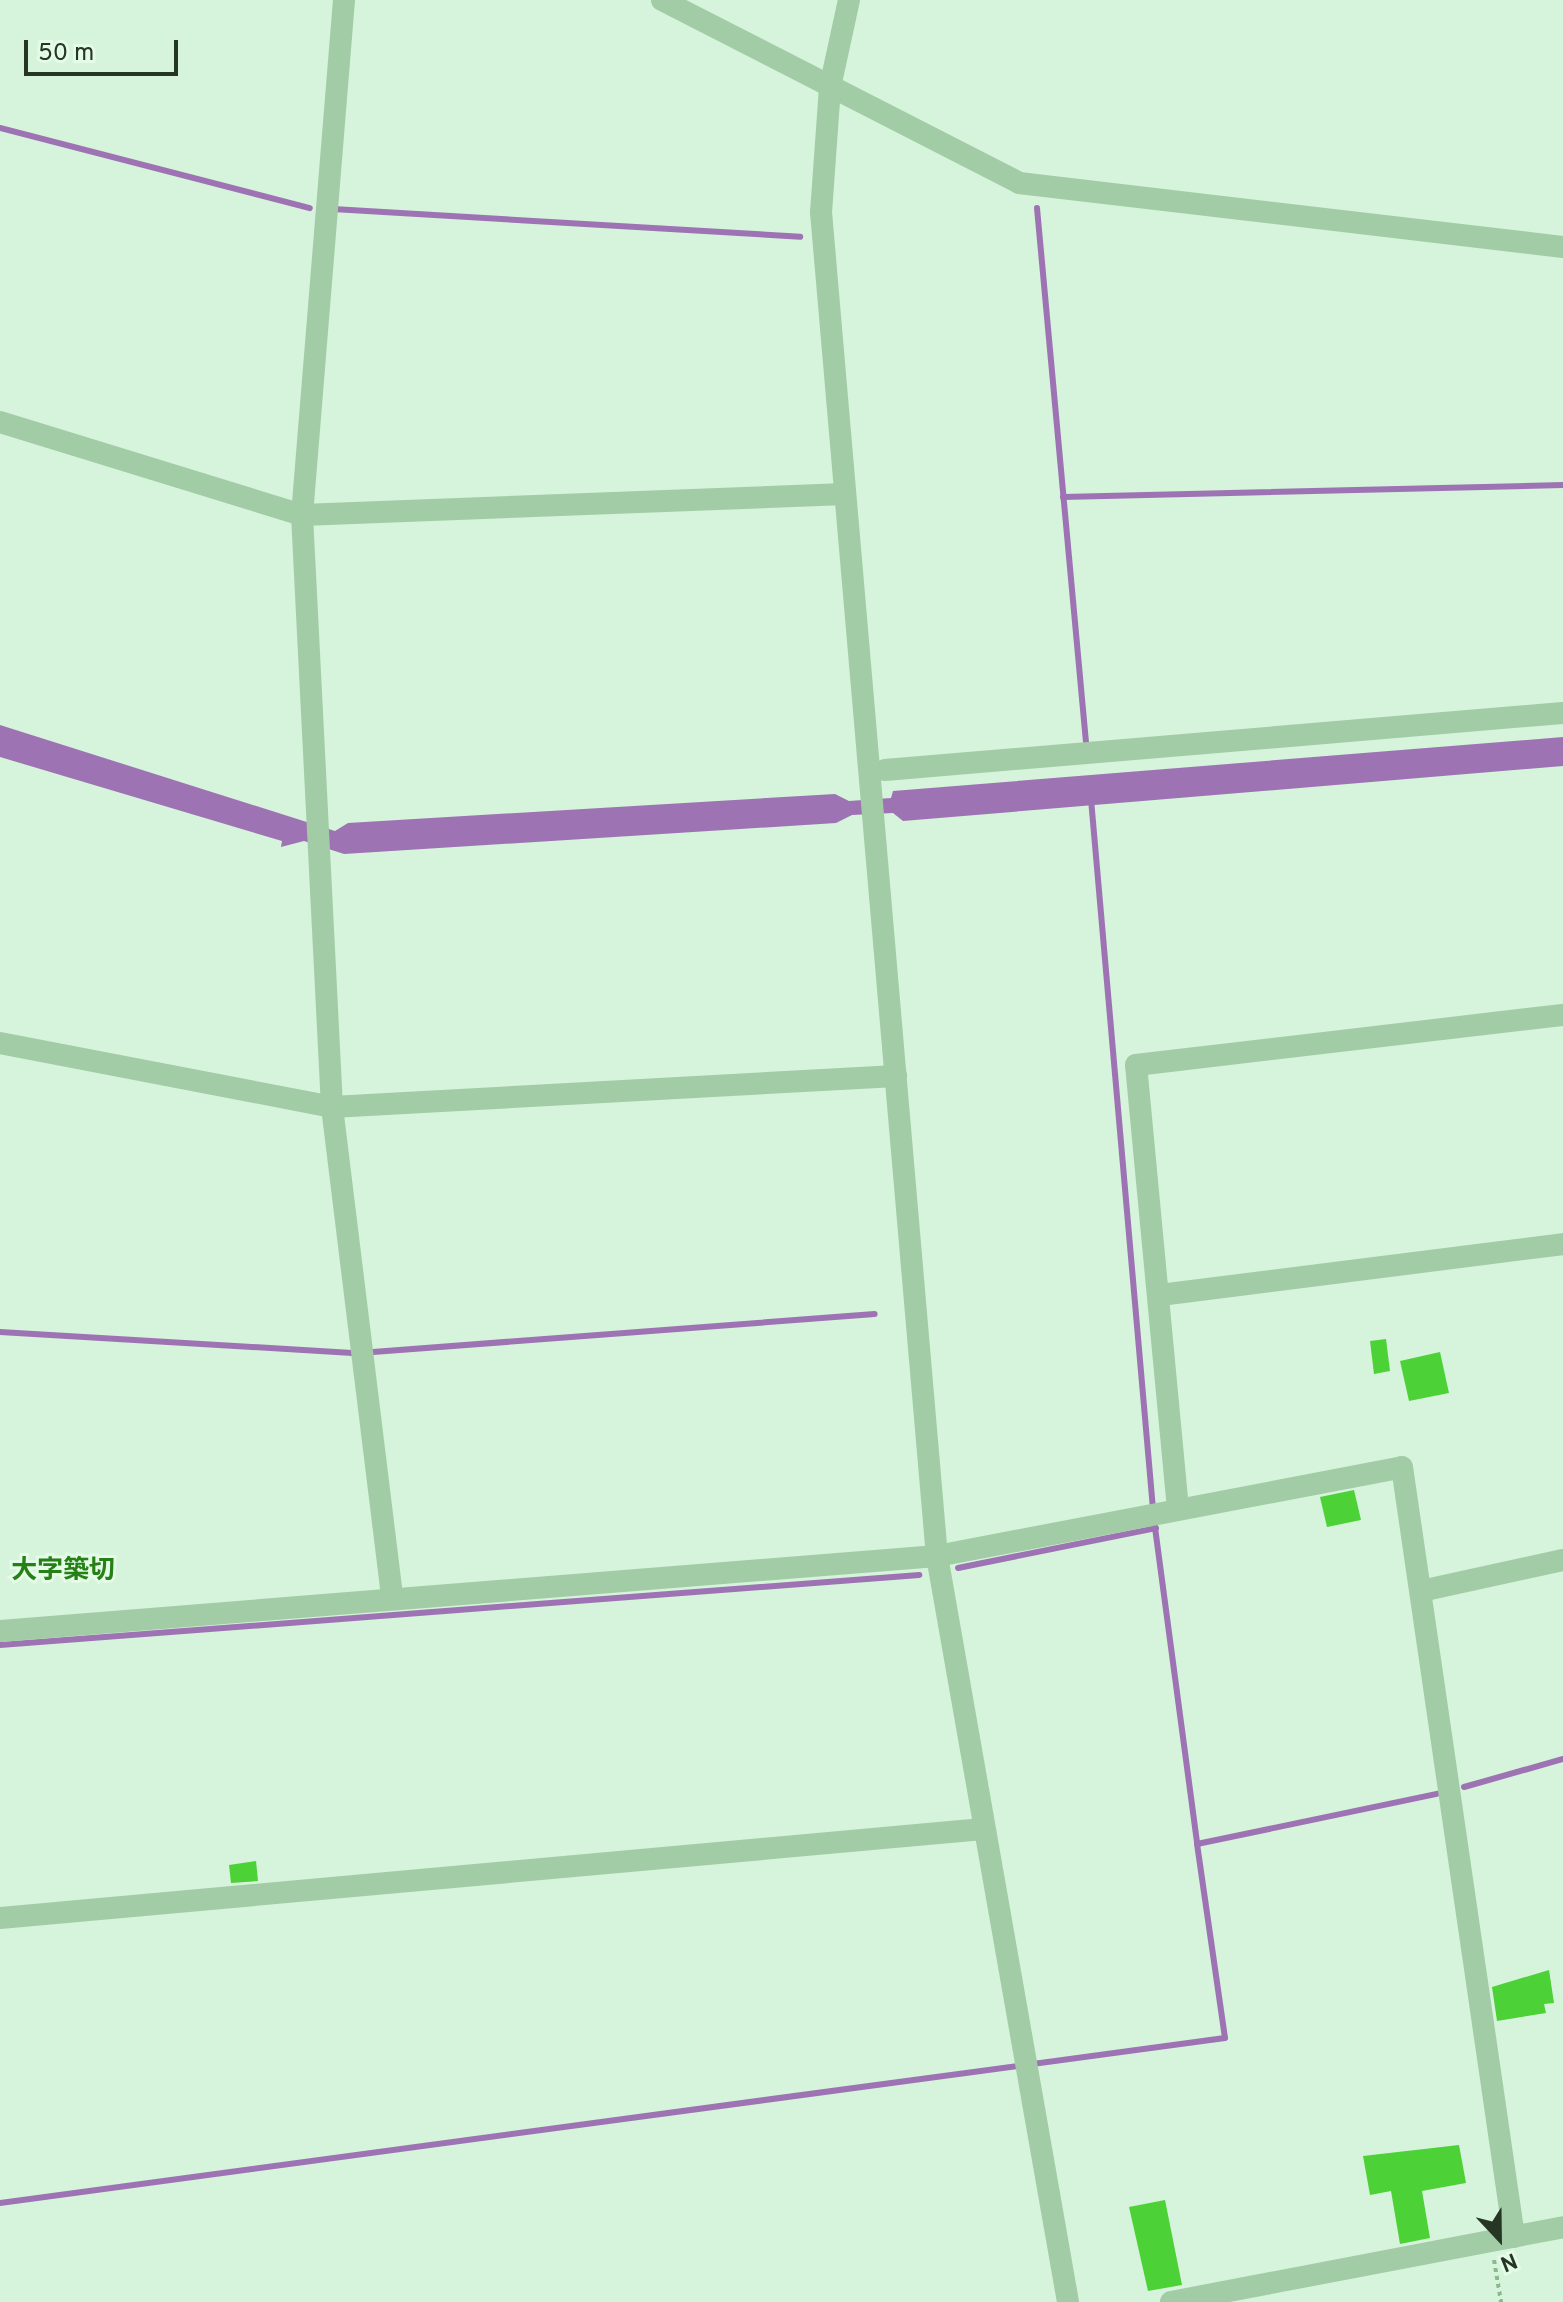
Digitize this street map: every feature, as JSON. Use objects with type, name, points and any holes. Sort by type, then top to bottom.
[{"type":"street","points":[[344,0],[302,515],[332,1107],[392,1599]]},
{"type":"street","points":[[662,0],[1019,183],[1563,247]]},
{"type":"street","points":[[849,0],[830,87],[821,212],[937,1556],[1068,2302]]},
{"type":"street","points":[[0,422],[302,515],[845,494]]},
{"type":"street","points":[[885,770],[1563,713]]},
{"type":"street","points":[[1161,1512],[1160,1295],[1136,1065],[1142,1061],[1563,1015]]},
{"type":"street","points":[[0,1043],[332,1107],[896,1076]]},
{"type":"street","points":[[1160,1295],[1563,1244]]},
{"type":"street","points":[[0,1631],[937,1556],[1402,1467],[1514,2237]]},
{"type":"street","points":[[1421,1591],[1563,1560]]},
{"type":"street","points":[[0,1918],[983,1829]]},
{"type":"street","points":[[1171,2302],[1563,2227]]},
{"type":"path","points":[[1491,2242],[1501,2302]]},
{"type":"shaded area","points":[[0,725],[335,831],[348,823],[835,794],[849,801],[891,798],[893,791],[1563,737],[1563,766],[903,821],[893,813],[852,815],[836,823],[344,854],[304,841],[281,847],[282,841],[0,757]]},
{"type":"building","points":[[1386,1339],[1390,1371],[1374,1374],[1370,1341]]},
{"type":"building","points":[[1440,1352],[1449,1393],[1409,1401],[1400,1361]]},
{"type":"building","points":[[1354,1490],[1361,1520],[1327,1527],[1320,1497]]},
{"type":"building","points":[[256,1861],[258,1881],[231,1883],[229,1865]]},
{"type":"building","points":[[1549,1970],[1554,2003],[1544,2004],[1546,2013],[1497,2021],[1492,1987]]},
{"type":"building","points":[[1459,2145],[1466,2183],[1422,2191],[1430,2238],[1400,2244],[1391,2191],[1370,2195],[1363,2156]]},
{"type":"building","points":[[1165,2200],[1182,2285],[1148,2291],[1129,2207]]},
{"type":"waterway","points":[[0,128],[310,208]]},
{"type":"waterway","points":[[1037,208],[1086,742]]},
{"type":"waterway","points":[[333,209],[800,237]]},
{"type":"waterway","points":[[1063,497],[1563,485]]},
{"type":"waterway","points":[[1091,799],[1153,1509]]},
{"type":"waterway","points":[[373,1352],[875,1314]]},
{"type":"waterway","points":[[0,1332],[352,1353]]},
{"type":"waterway","points":[[1154,1520],[1197,1844],[1437,1794]]},
{"type":"waterway","points":[[958,1568],[1156,1528]]},
{"type":"waterway","points":[[0,1645],[919,1575]]},
{"type":"waterway","points":[[1464,1787],[1563,1759]]},
{"type":"waterway","points":[[0,2203],[1225,2038],[1197,1844]]},
{"type":"district","name":"大字築切","points":[[63,1572]]}]
